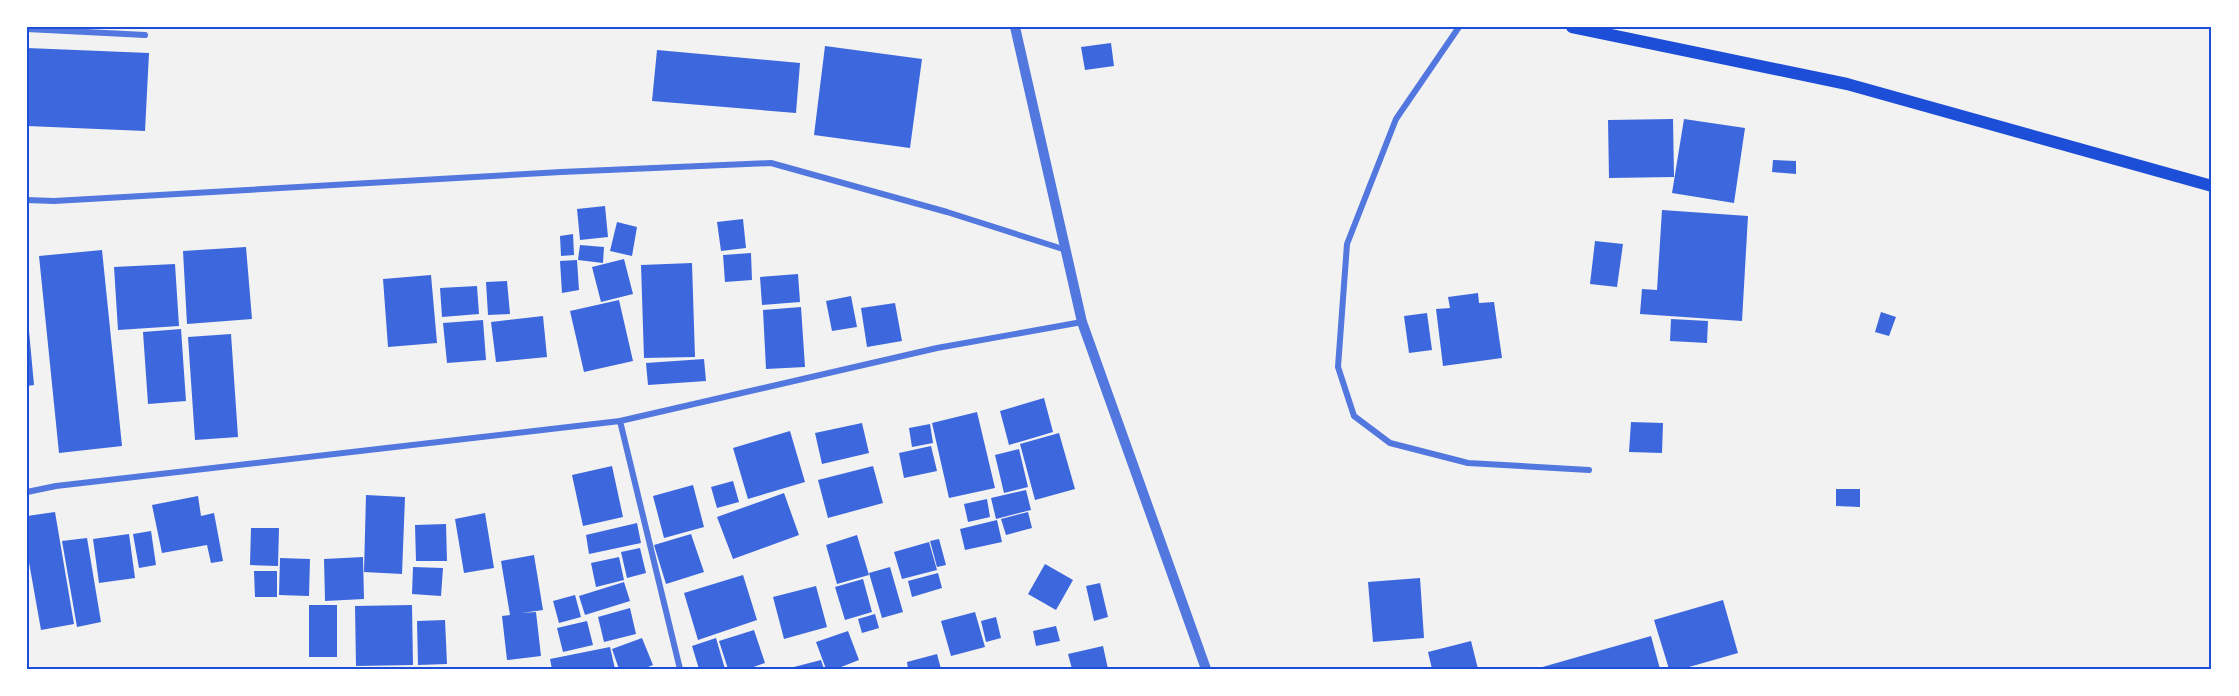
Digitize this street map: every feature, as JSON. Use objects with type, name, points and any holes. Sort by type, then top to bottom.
[{"type":"main road","points":[[1572,27],[1847,84],[2212,186]]},
{"type":"street","points":[[1015,27],[1082,322],[1206,669]]},
{"type":"street","points":[[1459,27],[1396,119],[1347,244],[1338,367],[1354,416],[1390,443],[1468,464],[1589,471]]},
{"type":"street","points":[[27,30],[145,35]]},
{"type":"street","points":[[27,200],[54,201],[561,172],[771,163],[947,212],[1066,250]]},
{"type":"street","points":[[27,492],[56,486],[620,421],[937,348],[1082,322]]},
{"type":"street","points":[[620,421],[680,669]]},
{"type":"building","points":[[1111,43],[1114,66],[1085,70],[1081,47]]},
{"type":"building","points":[[825,46],[922,59],[910,148],[814,135]]},
{"type":"building","points":[[27,48],[149,53],[145,131],[27,126]]},
{"type":"building","points":[[657,50],[800,63],[796,113],[652,101]]},
{"type":"building","points":[[1673,119],[1674,177],[1609,178],[1608,120]]},
{"type":"building","points":[[1684,119],[1745,128],[1734,203],[1672,193]]},
{"type":"building","points":[[1773,160],[1796,161],[1796,174],[1772,172]]},
{"type":"building","points":[[605,206],[608,237],[580,240],[577,209]]},
{"type":"building","points":[[1662,210],[1748,216],[1742,321],[1640,314],[1642,289],[1657,290]]},
{"type":"building","points":[[743,219],[746,248],[721,251],[717,222]]},
{"type":"building","points":[[617,222],[637,227],[632,256],[610,251]]},
{"type":"building","points":[[573,234],[574,255],[561,256],[560,236]]},
{"type":"building","points":[[1595,241],[1623,244],[1617,287],[1590,284]]},
{"type":"building","points":[[580,245],[604,247],[603,263],[578,260]]},
{"type":"building","points":[[246,247],[252,319],[187,324],[183,251]]},
{"type":"building","points":[[102,250],[122,446],[59,453],[39,256]]},
{"type":"building","points":[[751,253],[752,280],[725,282],[723,255]]},
{"type":"building","points":[[624,259],[633,294],[601,302],[592,267]]},
{"type":"building","points":[[577,260],[579,290],[562,293],[560,261]]},
{"type":"building","points":[[692,263],[695,357],[644,358],[641,265]]},
{"type":"building","points":[[175,264],[179,326],[118,330],[114,267]]},
{"type":"building","points":[[798,274],[800,302],[762,305],[760,277]]},
{"type":"building","points":[[431,275],[437,343],[388,347],[383,279]]},
{"type":"building","points":[[507,281],[510,314],[488,315],[486,282]]},
{"type":"building","points":[[477,286],[479,314],[442,317],[440,288]]},
{"type":"building","points":[[1478,293],[1479,303],[1494,302],[1502,358],[1443,366],[1436,309],[1450,308],[1448,297]]},
{"type":"building","points":[[851,296],[857,327],[832,331],[826,301]]},
{"type":"building","points":[[619,300],[633,361],[584,372],[570,311]]},
{"type":"building","points":[[895,303],[902,341],[867,347],[861,308]]},
{"type":"building","points":[[801,307],[805,367],[766,369],[763,310]]},
{"type":"building","points":[[1881,312],[1896,317],[1889,336],[1875,332]]},
{"type":"building","points":[[1427,313],[1432,350],[1409,353],[1404,316]]},
{"type":"building","points":[[543,316],[547,357],[496,362],[491,322]]},
{"type":"building","points":[[1671,319],[1708,321],[1707,343],[1670,341]]},
{"type":"building","points":[[483,320],[486,360],[447,363],[443,323]]},
{"type":"building","points":[[181,329],[186,401],[148,404],[143,332]]},
{"type":"building","points":[[29,331],[34,385],[27,386],[27,332]]},
{"type":"building","points":[[231,334],[238,437],[195,440],[188,337]]},
{"type":"building","points":[[704,359],[706,381],[648,385],[646,363]]},
{"type":"building","points":[[1044,398],[1053,432],[1009,445],[1000,411]]},
{"type":"building","points":[[977,412],[995,488],[949,498],[932,423]]},
{"type":"building","points":[[1631,422],[1663,423],[1662,453],[1629,452]]},
{"type":"building","points":[[862,423],[869,453],[822,464],[815,433]]},
{"type":"building","points":[[930,424],[933,443],[912,447],[909,428]]},
{"type":"building","points":[[790,431],[805,482],[748,499],[733,448]]},
{"type":"building","points":[[1059,433],[1075,489],[1035,500],[1020,444]]},
{"type":"building","points":[[931,446],[937,471],[904,478],[899,453]]},
{"type":"building","points":[[1019,449],[1028,487],[1004,493],[995,455]]},
{"type":"building","points":[[612,466],[623,517],[583,526],[572,475]]},
{"type":"building","points":[[873,466],[883,503],[828,518],[818,480]]},
{"type":"building","points":[[733,481],[739,502],[717,508],[711,487]]},
{"type":"building","points":[[693,485],[704,527],[664,538],[653,496]]},
{"type":"building","points":[[1836,489],[1860,489],[1860,507],[1836,506]]},
{"type":"building","points":[[1026,490],[1031,510],[996,519],[991,498]]},
{"type":"building","points":[[784,493],[799,535],[733,559],[717,517]]},
{"type":"building","points":[[366,495],[405,497],[402,574],[364,572]]},
{"type":"building","points":[[198,496],[201,516],[214,513],[223,561],[211,563],[207,545],[162,553],[152,505]]},
{"type":"building","points":[[987,499],[990,517],[968,522],[964,504]]},
{"type":"building","points":[[55,512],[74,624],[41,630],[27,551],[27,516]]},
{"type":"building","points":[[1028,512],[1032,528],[1006,535],[1001,519]]},
{"type":"building","points":[[485,513],[494,568],[464,573],[455,519]]},
{"type":"building","points":[[997,520],[1002,542],[965,550],[960,529]]},
{"type":"building","points":[[637,523],[641,543],[589,554],[586,535]]},
{"type":"building","points":[[446,524],[447,561],[416,561],[415,525]]},
{"type":"building","points":[[251,528],[279,528],[278,566],[250,565]]},
{"type":"building","points":[[151,531],[156,565],[139,568],[133,534]]},
{"type":"building","points":[[129,534],[135,578],[99,583],[93,539]]},
{"type":"building","points":[[691,534],[704,572],[666,584],[654,545]]},
{"type":"building","points":[[857,535],[869,575],[837,584],[826,545]]},
{"type":"building","points":[[87,538],[101,622],[77,627],[62,541]]},
{"type":"building","points":[[939,539],[946,565],[937,567],[930,541]]},
{"type":"building","points":[[929,542],[937,570],[902,579],[894,552]]},
{"type":"building","points":[[640,548],[646,573],[627,578],[621,552]]},
{"type":"building","points":[[534,555],[543,610],[522,613],[536,612],[541,656],[507,660],[502,616],[510,615],[501,561]]},
{"type":"building","points":[[363,557],[364,599],[325,601],[324,559]]},
{"type":"building","points":[[619,557],[624,580],[596,587],[591,563]]},
{"type":"building","points":[[280,558],[310,559],[309,596],[279,595]]},
{"type":"building","points":[[1045,564],[1073,580],[1056,610],[1028,594]]},
{"type":"building","points":[[413,567],[443,568],[441,596],[412,594]]},
{"type":"building","points":[[890,567],[903,612],[882,618],[869,573]]},
{"type":"building","points":[[254,571],[277,571],[277,597],[255,597]]},
{"type":"building","points":[[938,573],[942,588],[912,597],[908,581]]},
{"type":"building","points":[[743,575],[757,620],[698,640],[684,593]]},
{"type":"building","points":[[1420,578],[1424,638],[1373,642],[1368,582]]},
{"type":"building","points":[[863,579],[872,612],[845,620],[835,587]]},
{"type":"building","points":[[624,582],[630,601],[585,615],[579,596]]},
{"type":"building","points":[[1100,583],[1108,617],[1094,621],[1086,586]]},
{"type":"building","points":[[816,586],[827,627],[784,639],[773,597]]},
{"type":"building","points":[[575,595],[581,617],[559,623],[553,601]]},
{"type":"building","points":[[1723,600],[1738,653],[1682,669],[1669,669],[1654,620]]},
{"type":"building","points":[[309,605],[337,605],[337,657],[309,657]]},
{"type":"building","points":[[412,605],[413,665],[356,666],[355,606]]},
{"type":"building","points":[[630,608],[636,634],[604,642],[598,617]]},
{"type":"building","points":[[975,612],[985,647],[951,656],[941,621]]},
{"type":"building","points":[[875,614],[879,628],[862,633],[858,619]]},
{"type":"building","points":[[996,617],[1001,638],[986,642],[981,621]]},
{"type":"building","points":[[445,620],[447,664],[418,665],[417,621]]},
{"type":"building","points":[[587,621],[593,645],[563,652],[557,628]]},
{"type":"building","points":[[1056,626],[1060,641],[1036,646],[1033,631]]},
{"type":"building","points":[[754,630],[765,663],[748,669],[728,669],[719,641]]},
{"type":"building","points":[[848,631],[859,660],[836,669],[826,669],[816,642]]},
{"type":"building","points":[[1651,636],[1660,669],[1539,669],[1539,668]]},
{"type":"building","points":[[642,638],[653,665],[643,669],[619,669],[612,649]]},
{"type":"building","points":[[716,638],[725,669],[699,669],[692,646]]},
{"type":"building","points":[[1471,641],[1478,669],[1432,669],[1428,652]]},
{"type":"building","points":[[1103,646],[1108,669],[1072,669],[1068,654]]},
{"type":"building","points":[[610,647],[615,669],[552,669],[550,659]]},
{"type":"building","points":[[937,654],[941,669],[908,669],[907,662]]},
{"type":"building","points":[[821,660],[824,669],[790,669],[790,668]]}]
